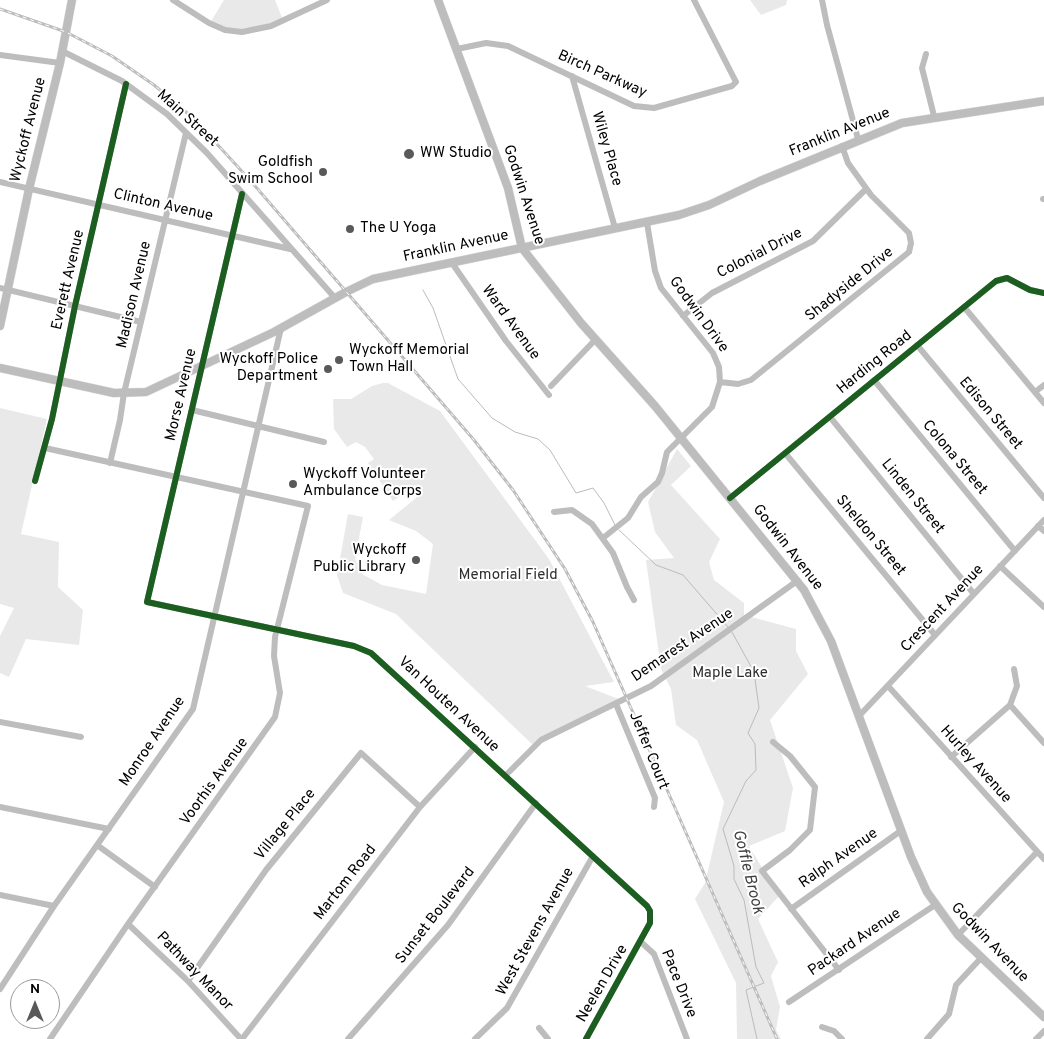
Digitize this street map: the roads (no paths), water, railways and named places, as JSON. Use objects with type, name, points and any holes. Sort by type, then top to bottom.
[{"type":"main road","name":"Wyckoff Avenue","points":[[0,326],[4,289],[60,63],[72,0]]},
{"type":"main road","name":"Godwin Avenue","points":[[438,0],[508,188],[522,248],[595,340],[681,438],[797,580],[828,634],[918,875],[935,905],[958,935],[1044,1018]]},
{"type":"main road","name":"Franklin Avenue","points":[[0,368],[124,394],[146,392],[281,328],[373,279],[615,228],[647,223],[710,205],[842,146],[902,123],[934,116],[1044,101]]},
{"type":"street","points":[[173,0],[209,24],[225,30],[242,32],[271,26],[327,0]]},
{"type":"street","name":"Birch Parkway","points":[[457,49],[486,42],[501,44],[634,106],[648,108],[732,86],[736,79],[694,0]]},
{"type":"street","points":[[822,0],[858,140]]},
{"type":"street","name":"Main Street","points":[[62,51],[126,84],[151,101],[207,153],[335,298]]},
{"type":"street","points":[[926,54],[922,68],[934,116]]},
{"type":"street","points":[[0,55],[60,63]]},
{"type":"street","name":"Wiley Place","points":[[572,76],[615,228]]},
{"type":"street","name":"Everett Avenue","points":[[35,481],[45,448],[75,306],[126,84]]},
{"type":"street","name":"Madison Avenue","points":[[110,463],[124,394],[186,133]]},
{"type":"street","name":"Shadyside Drive","points":[[720,382],[738,384],[751,380],[906,256],[911,243],[908,233],[866,189],[848,162],[842,146]]},
{"type":"street","name":"Clinton Avenue","points":[[0,182],[290,248]]},
{"type":"street","name":"Colonial Drive","points":[[683,316],[712,293],[814,240],[866,189]]},
{"type":"street","name":"Morse Avenue","points":[[147,602],[242,194]]},
{"type":"street","name":"Godwin Drive","points":[[603,538],[628,518],[641,497],[658,482],[667,452],[712,407],[720,382],[719,366],[713,353],[661,288],[655,271],[647,223]]},
{"type":"street","name":"Ward Avenue","points":[[452,263],[506,341],[549,395]]},
{"type":"street","name":"Harding Road","points":[[730,498],[996,280],[1003,278],[1012,279],[1030,290],[1044,293]]},
{"type":"street","points":[[4,289],[141,322]]},
{"type":"street","points":[[964,307],[1044,403]]},
{"type":"street","name":"Monroe Avenue","points":[[0,989],[54,906],[193,709],[216,617],[281,328]]},
{"type":"street","points":[[551,386],[595,340]]},
{"type":"street","name":"Edison Street","points":[[917,346],[1044,498]]},
{"type":"street","name":"Colona Street","points":[[874,380],[1015,551]]},
{"type":"street","points":[[1035,392],[1044,385]]},
{"type":"street","points":[[192,410],[324,442]]},
{"type":"street","name":"Linden Street","points":[[830,417],[974,594]]},
{"type":"street","points":[[45,448],[244,493]]},
{"type":"street","name":"Sheldon Street","points":[[785,453],[936,635]]},
{"type":"street","name":"Voorhis Avenue","points":[[50,1039],[128,924],[275,717],[280,692],[274,656],[278,630],[308,506],[244,493]]},
{"type":"street","points":[[554,512],[567,509],[577,512],[592,524],[613,553],[634,600]]},
{"type":"street","name":"Crescent Avenue","points":[[859,716],[1044,520]]},
{"type":"street","points":[[1038,526],[1044,531]]},
{"type":"street","points":[[1000,566],[1044,607]]},
{"type":"street","name":"Demarest Avenue","points":[[506,775],[542,740],[616,704],[620,699],[651,686],[797,580]]},
{"type":"street","name":"Van Houten Avenue","points":[[147,602],[354,646],[371,653],[506,775],[650,911],[650,924],[641,942]]},
{"type":"street","points":[[951,757],[1010,705],[1017,686],[1014,669]]},
{"type":"street","name":"Hurley Avenue","points":[[888,686],[1044,859]]},
{"type":"street","name":"Jeffer Court","points":[[616,704],[655,798],[654,807]]},
{"type":"street","points":[[1010,705],[1044,743]]},
{"type":"street","points":[[0,722],[81,737]]},
{"type":"street","points":[[773,742],[790,756],[815,787],[810,830],[790,850],[762,871],[839,970]]},
{"type":"street","name":"Martom Road","points":[[241,1039],[420,807],[475,747]]},
{"type":"street","name":"Village Place","points":[[188,981],[266,870],[361,753],[420,807]]},
{"type":"street","name":"Sunset Boulevard","points":[[348,1039],[448,925],[536,803]]},
{"type":"street","points":[[0,808],[109,829]]},
{"type":"street","name":"Ralph Avenue","points":[[791,909],[902,830]]},
{"type":"street","points":[[97,845],[155,887]]},
{"type":"street","points":[[958,935],[1037,852]]},
{"type":"street","name":"West Stevens Avenue","points":[[475,1039],[507,1008],[593,856]]},
{"type":"street","points":[[0,895],[54,906]]},
{"type":"street","name":"Packard Avenue","points":[[789,1002],[935,905]]},
{"type":"street","name":"Pathway Manor","points":[[128,924],[188,981],[241,1039]]},
{"type":"street","name":"Neelen Drive","points":[[586,1039],[641,942]]},
{"type":"street","name":"Pace Drive","points":[[641,942],[654,954],[687,1039]]},
{"type":"street","points":[[927,1039],[949,1014],[956,985],[981,958]]},
{"type":"street","points":[[822,1027],[834,1031],[842,1039]]},
{"type":"street","points":[[539,1028],[548,1039]]},
{"type":"street","points":[[1036,1039],[1044,1031]]},
{"type":"waterway","name":"Goffle Brook","points":[[423,290],[433,308],[458,379],[492,418],[515,432],[538,439],[550,450],[576,493],[593,488],[604,503],[615,525]]},
{"type":"waterway","name":"Goffle Brook","points":[[619,530],[656,565],[683,575],[728,627]]},
{"type":"waterway","name":"Goffle Brook","points":[[732,632],[754,672],[759,708],[748,733],[755,744],[756,770],[746,781],[723,829],[734,866],[734,879],[744,900],[756,967],[764,983],[746,990],[757,1039]]},
{"type":"railway","points":[[0,9],[66,32],[112,56],[154,85],[193,118],[249,179],[474,440],[513,490],[565,569],[593,622],[777,1039]]},
{"type":"place","name":"WW Studio","points":[[409,154]]},
{"type":"place","name":"Goldfish Swim School","points":[[323,172]]},
{"type":"place","name":"The U Yoga","points":[[350,229]]},
{"type":"place","name":"Wyckoff Memorial Town Hall","points":[[339,360]]},
{"type":"place","name":"Wyckoff Police Department","points":[[328,369]]},
{"type":"place","name":"Wyckoff Volunteer Ambulance Corps","points":[[293,484]]},
{"type":"place","name":"Wyckoff Public Library","points":[[416,560]]},
{"type":"park label","name":"Memorial Field","points":[[508,576]]},
{"type":"park label","name":"Maple Lake","points":[[730,674]]}]
